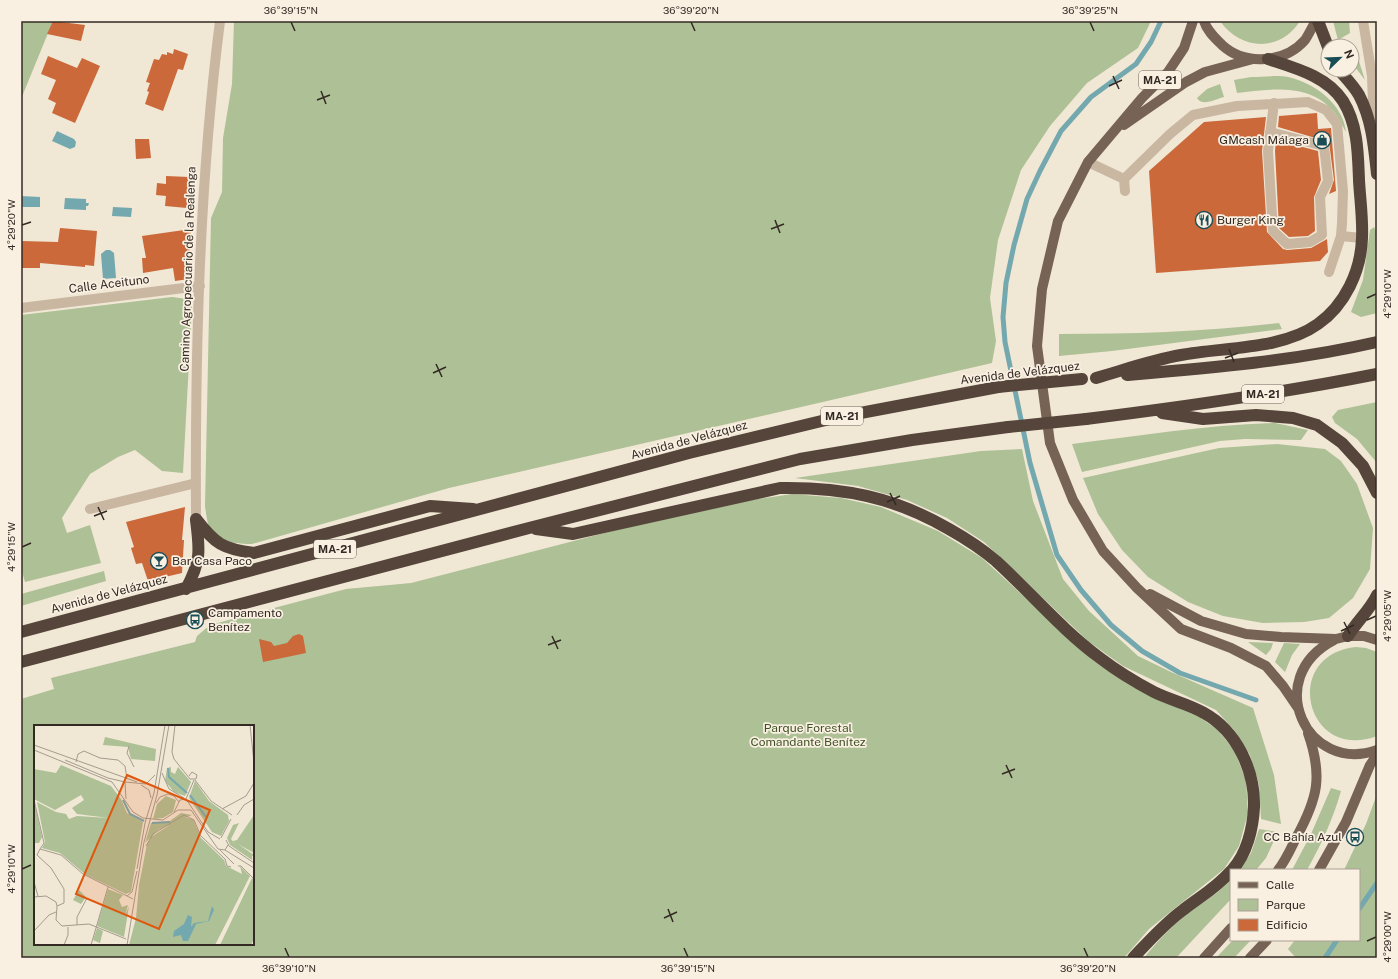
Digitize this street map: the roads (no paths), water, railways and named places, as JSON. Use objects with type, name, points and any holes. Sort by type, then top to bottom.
[{"type":"highway","points":[[1317,21],[1324,38]]},
{"type":"highway","points":[[1096,378],[1180,355],[1261,344],[1297,336],[1318,324],[1334,310],[1349,290],[1359,259],[1362,238],[1357,142],[1352,118],[1343,101],[1329,86],[1307,71],[1268,59]]},
{"type":"highway","points":[[1345,78],[1358,94],[1367,114],[1375,150],[1377,174]]},
{"type":"highway","name":"Avenida de Velázquez","points":[[21,632],[485,509],[689,453],[834,418],[998,387],[1200,369],[1339,351],[1377,342]]},
{"type":"highway","name":"MA-21","points":[[21,662],[529,528],[800,459],[912,440],[1008,427],[1149,411],[1324,385],[1377,374]]},
{"type":"highway","points":[[1149,411],[1203,419],[1263,415],[1293,418],[1317,425],[1342,443],[1363,466],[1377,493]]},
{"type":"highway","points":[[529,528],[573,534],[780,488],[813,488],[847,491],[886,500],[924,515],[961,536],[995,560],[1078,641],[1128,678],[1156,693],[1204,713],[1225,728],[1239,748],[1250,770],[1254,797],[1254,820],[1248,841],[1233,869]]},
{"type":"highway","points":[[196,519],[216,542],[232,550],[254,553],[430,506],[485,509]]},
{"type":"highway","points":[[186,589],[195,572],[200,552],[196,519]]},
{"type":"highway","points":[[1348,636],[1356,623],[1371,607],[1377,595]]},
{"type":"highway","points":[[1133,958],[1159,930],[1183,910],[1217,887],[1230,873]]},
{"type":"main road","name":"MA-21","points":[[1193,21],[1184,48],[1168,72],[1142,98],[1088,162],[1058,221],[1042,289],[1038,346],[1050,443],[1073,500],[1103,551],[1137,588],[1181,629],[1231,648],[1266,666],[1283,686],[1298,708]]},
{"type":"main road","points":[[1204,21],[1212,36],[1229,51],[1253,59],[1268,59],[1286,54],[1305,40],[1317,21]]},
{"type":"main road","name":"MA-21","points":[[1114,133],[1186,82],[1205,72],[1253,59]]},
{"type":"main road","name":"MA-21","points":[[1137,588],[1201,621],[1246,634],[1336,639]]},
{"type":"main road","points":[[1279,869],[1310,812],[1317,788],[1315,752],[1298,708],[1296,691],[1300,674],[1308,659],[1321,647],[1336,639],[1348,636],[1364,636],[1377,640]]},
{"type":"main road","points":[[1307,729],[1322,744],[1341,753],[1355,755],[1377,750]]},
{"type":"main road","points":[[1320,869],[1346,822],[1370,765],[1377,756]]},
{"type":"main road","points":[[1204,958],[1230,929]]},
{"type":"main road","points":[[1250,958],[1266,941]]},
{"type":"street","name":"Camino Agropecuario de la Realenga","points":[[196,519],[195,410],[202,209],[210,100],[220,21]]},
{"type":"street","points":[[1363,21],[1372,76],[1375,150]]},
{"type":"street","points":[[1124,179],[1170,134],[1193,115],[1210,110],[1274,103],[1308,102],[1326,110],[1337,124],[1343,191],[1341,236],[1329,272]]},
{"type":"street","points":[[1270,132],[1324,146],[1328,181],[1320,197],[1322,235],[1310,242],[1287,244],[1273,231],[1268,151],[1270,132],[1274,103]]},
{"type":"street","points":[[1088,162],[1124,179]]},
{"type":"street","points":[[1124,179],[1125,191]]},
{"type":"street","points":[[1341,236],[1362,238]]},
{"type":"street","name":"Calle Aceituno","points":[[21,308],[200,286]]},
{"type":"street","points":[[90,509],[196,483]]},
{"type":"water","points":[[57,131],[74,139],[76,142],[75,147],[70,149],[52,141]]},
{"type":"water","points":[[21,196],[40,197],[40,207],[21,207]]},
{"type":"water","points":[[65,198],[86,199],[86,203],[89,203],[88,206],[86,206],[86,210],[64,209]]},
{"type":"water","points":[[113,207],[132,208],[131,217],[112,216]]},
{"type":"water","points":[[106,250],[110,250],[114,253],[116,278],[103,279],[101,254]]},
{"type":"waterway","points":[[1161,21],[1151,42],[1136,64],[1091,97],[1061,131],[1040,171],[1027,199],[1014,245],[1006,283],[1003,317],[1005,342],[1030,463],[1057,555],[1081,590],[1111,625],[1142,651],[1180,673],[1256,700]]},
{"type":"waterway","points":[[1360,908],[1377,883]]},
{"type":"waterway","points":[[1325,958],[1336,941]]},
{"type":"place","name":"GMcash Málaga","points":[[1322,140]]},
{"type":"place","name":"Burger King","points":[[1204,220]]},
{"type":"place","name":"Bar Casa Paco","points":[[159,561]]},
{"type":"place","name":"Campamento Benítez","points":[[195,620]]},
{"type":"place","name":"CC Bahía Azul","points":[[1355,837]]},
{"type":"park label","name":"Parque Forestal Comandante Benítez","points":[[808,735]]}]
